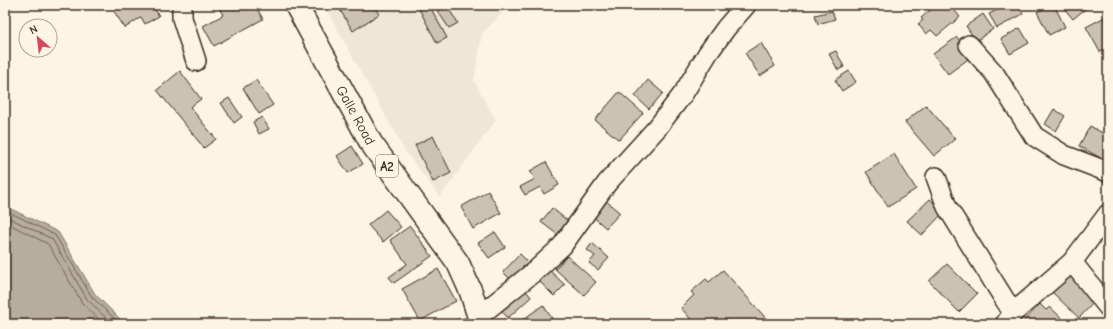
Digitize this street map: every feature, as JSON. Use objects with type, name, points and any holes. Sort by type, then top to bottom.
[{"type":"highway","name":"Galle Road","points":[[296,5],[371,143],[458,263],[480,320]]},
{"type":"street","points":[[182,5],[182,18],[196,61]]},
{"type":"street","points":[[480,320],[562,246],[607,183],[657,128],[683,94],[708,53],[726,28],[746,5]]},
{"type":"street","points":[[969,45],[994,73],[1034,136],[1064,156],[1108,172]]},
{"type":"street","points":[[936,176],[947,207],[1009,319],[1072,262],[1108,214]]},
{"type":"street","points":[[1072,262],[1108,307]]},
{"type":"shaded area","points":[[324,5],[510,5],[482,34],[474,81],[496,120],[440,197],[405,151]]},
{"type":"water","points":[[5,206],[58,232],[95,294],[125,324],[5,324]]},
{"type":"building","points":[[120,5],[160,5],[155,9],[159,16],[145,24],[141,17],[125,28],[113,10]]},
{"type":"building","points":[[233,5],[234,9],[241,5],[255,5],[263,19],[214,46],[203,26],[223,15],[218,6]]},
{"type":"building","points":[[337,5],[373,5],[379,14],[353,31]]},
{"type":"building","points":[[422,5],[429,5],[447,38],[437,43],[418,7]]},
{"type":"building","points":[[437,5],[446,5],[458,23],[449,28],[435,7]]},
{"type":"building","points":[[936,5],[950,5],[960,17],[937,36],[931,30],[926,34],[918,24],[923,20],[921,18]]},
{"type":"building","points":[[1007,5],[1018,5],[1023,14],[997,28],[989,14]]},
{"type":"building","points":[[1054,5],[1065,27],[1049,35],[1037,12]]},
{"type":"building","points":[[1066,5],[1090,5],[1073,19],[1063,7]]},
{"type":"building","points":[[832,11],[835,19],[818,24],[815,15]]},
{"type":"building","points":[[983,14],[993,29],[976,41],[966,26]]},
{"type":"building","points":[[1105,17],[1108,22],[1108,48],[1100,52],[1086,27]]},
{"type":"building","points":[[1020,28],[1029,43],[1010,54],[1001,39]]},
{"type":"building","points":[[957,37],[971,57],[948,74],[933,54]]},
{"type":"building","points":[[761,43],[775,66],[760,76],[745,53]]},
{"type":"building","points":[[836,51],[844,67],[838,70],[829,54]]},
{"type":"building","points":[[180,71],[201,99],[190,107],[216,139],[204,148],[157,90]]},
{"type":"building","points":[[849,71],[856,82],[842,91],[835,80]]},
{"type":"building","points":[[256,80],[273,105],[259,114],[243,88]]},
{"type":"building","points":[[648,80],[663,93],[649,109],[635,96]]},
{"type":"building","points":[[619,92],[643,113],[619,140],[595,120]]},
{"type":"building","points":[[229,98],[242,117],[234,123],[221,103]]},
{"type":"building","points":[[926,105],[955,139],[934,156],[905,122]]},
{"type":"building","points":[[1054,109],[1065,116],[1056,131],[1045,124]]},
{"type":"building","points":[[262,117],[269,129],[259,134],[253,122]]},
{"type":"building","points":[[1090,126],[1108,136],[1108,162],[1079,146]]},
{"type":"building","points":[[433,136],[451,173],[433,182],[415,145]]},
{"type":"building","points":[[352,146],[363,164],[348,173],[337,156]]},
{"type":"building","points":[[894,154],[916,189],[888,207],[866,172]]},
{"type":"building","points":[[546,162],[559,185],[544,194],[540,187],[525,195],[520,187],[535,179],[530,171]]},
{"type":"building","points":[[488,191],[501,213],[473,229],[461,207]]},
{"type":"building","points":[[930,199],[943,213],[922,235],[907,221]]},
{"type":"building","points":[[605,200],[620,213],[606,228],[591,215]]},
{"type":"building","points":[[552,208],[569,222],[558,235],[541,222]]},
{"type":"building","points":[[386,210],[401,227],[383,242],[368,225]]},
{"type":"building","points":[[410,226],[432,256],[394,283],[389,277],[407,264],[390,240]]},
{"type":"building","points":[[495,232],[505,247],[489,258],[478,243]]},
{"type":"building","points":[[592,243],[609,258],[598,270],[589,263],[595,256],[587,250]]},
{"type":"building","points":[[520,254],[532,266],[515,284],[503,272]]},
{"type":"building","points":[[567,256],[596,282],[584,295],[555,269]]},
{"type":"building","points":[[947,264],[977,294],[959,312],[929,281]]},
{"type":"building","points":[[438,269],[456,301],[420,321],[402,289]]},
{"type":"building","points":[[548,269],[565,285],[554,296],[538,280]]},
{"type":"building","points":[[723,270],[771,324],[695,324],[681,308],[694,295],[691,292],[706,279],[709,282]]},
{"type":"building","points":[[1071,270],[1099,297],[1079,318],[1051,291]]},
{"type":"building","points":[[523,287],[531,297],[508,318],[499,308]]},
{"type":"building","points":[[1040,304],[1046,310],[1050,307],[1068,324],[1021,324]]},
{"type":"building","points":[[543,305],[553,320],[548,324],[517,324]]},
{"type":"building","points":[[465,318],[467,324],[456,324],[455,320]]}]
